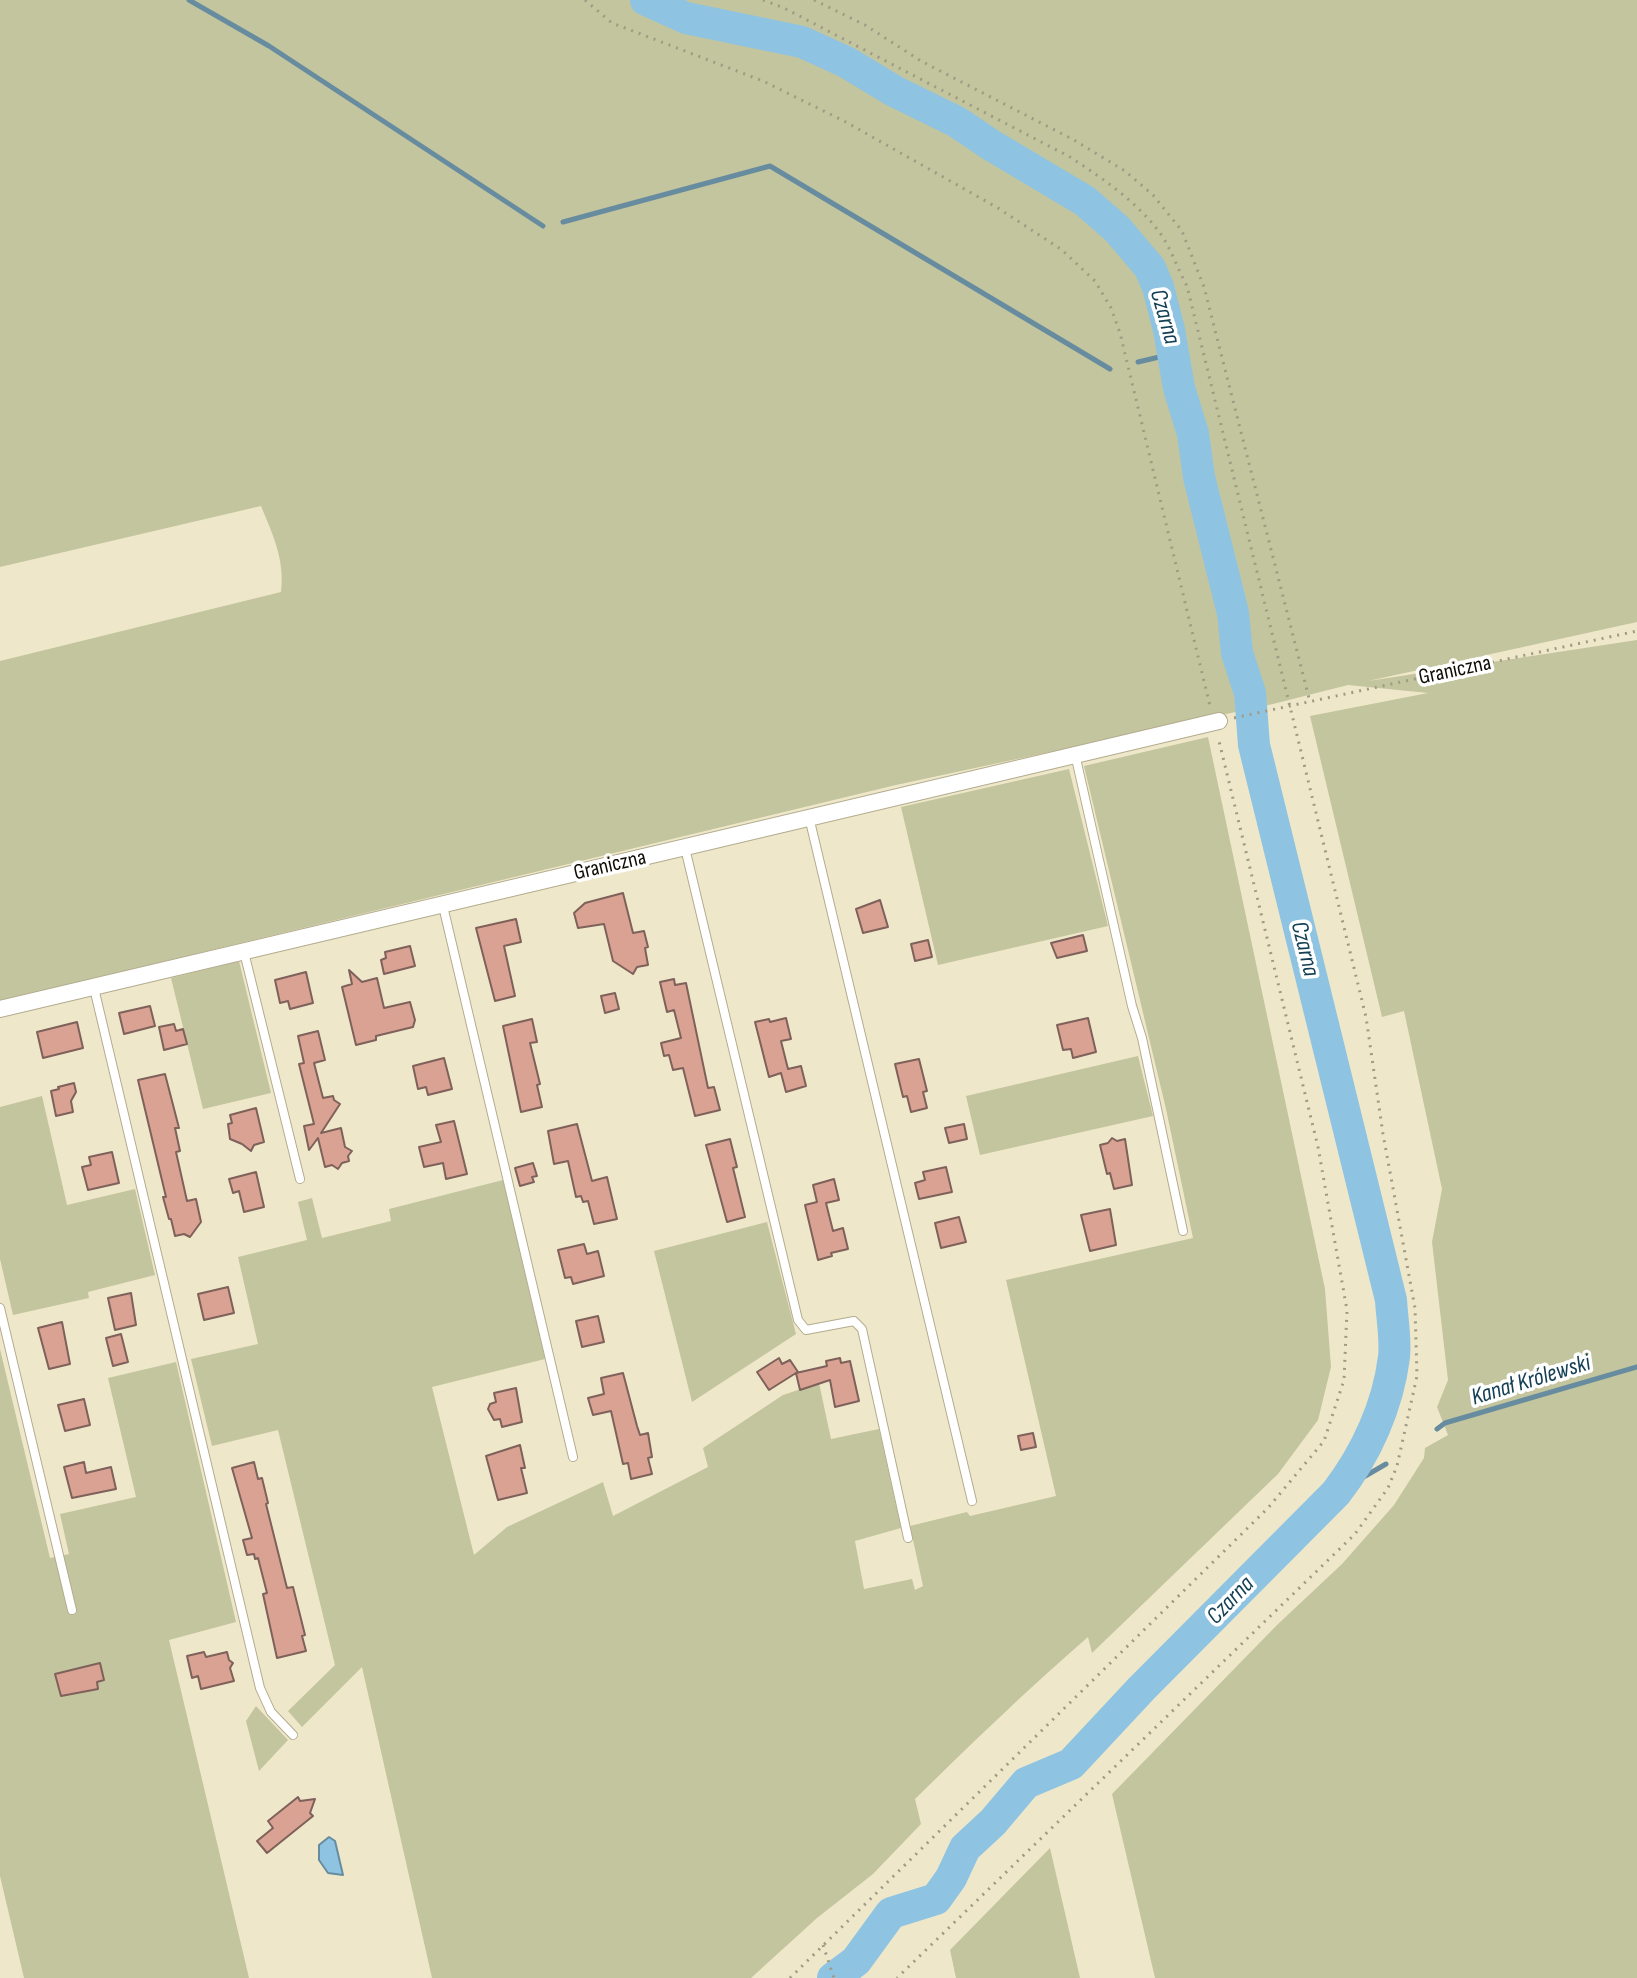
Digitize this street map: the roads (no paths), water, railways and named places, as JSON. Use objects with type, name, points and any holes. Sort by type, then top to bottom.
[{"type":"street","name":"Graniczna","points":[[0,1009],[1217,722]]},
{"type":"lane","points":[[1075,754],[1142,1038],[1183,1231]]},
{"type":"lane","points":[[809,817],[972,1501]]},
{"type":"lane","points":[[685,848],[798,1320],[806,1330],[854,1321],[862,1329],[908,1538]]},
{"type":"lane","points":[[443,906],[573,1457]]},
{"type":"lane","points":[[244,952],[300,1179]]},
{"type":"lane","points":[[94,988],[256,1674],[266,1705],[293,1735]]},
{"type":"lane","points":[[0,1308],[72,1610]]},
{"type":"water","points":[[329,1837],[335,1841],[343,1875],[328,1873],[319,1860],[319,1845]]},
{"type":"waterway","points":[[189,0],[269,46],[543,226]]},
{"type":"waterway","name":"Czarna","points":[[646,0],[686,18],[802,42],[846,62],[894,91],[957,122],[1085,201],[1117,229],[1150,268],[1169,330],[1179,388],[1193,434],[1199,477],[1233,613],[1237,653],[1250,693],[1254,745],[1391,1300],[1394,1350],[1387,1393],[1366,1446],[1336,1493],[1071,1764],[1026,1783],[993,1822],[965,1848],[951,1878],[936,1899],[891,1913],[856,1961],[833,1978]]},
{"type":"waterway","points":[[563,222],[770,166],[1110,369]]},
{"type":"waterway","points":[[1138,362],[1172,354]]},
{"type":"waterway","name":"Kanał Królewski","points":[[1437,1429],[1445,1423],[1637,1367]]},
{"type":"waterway","name":"Kanał Królewski","points":[[1336,1493],[1386,1464]]}]
